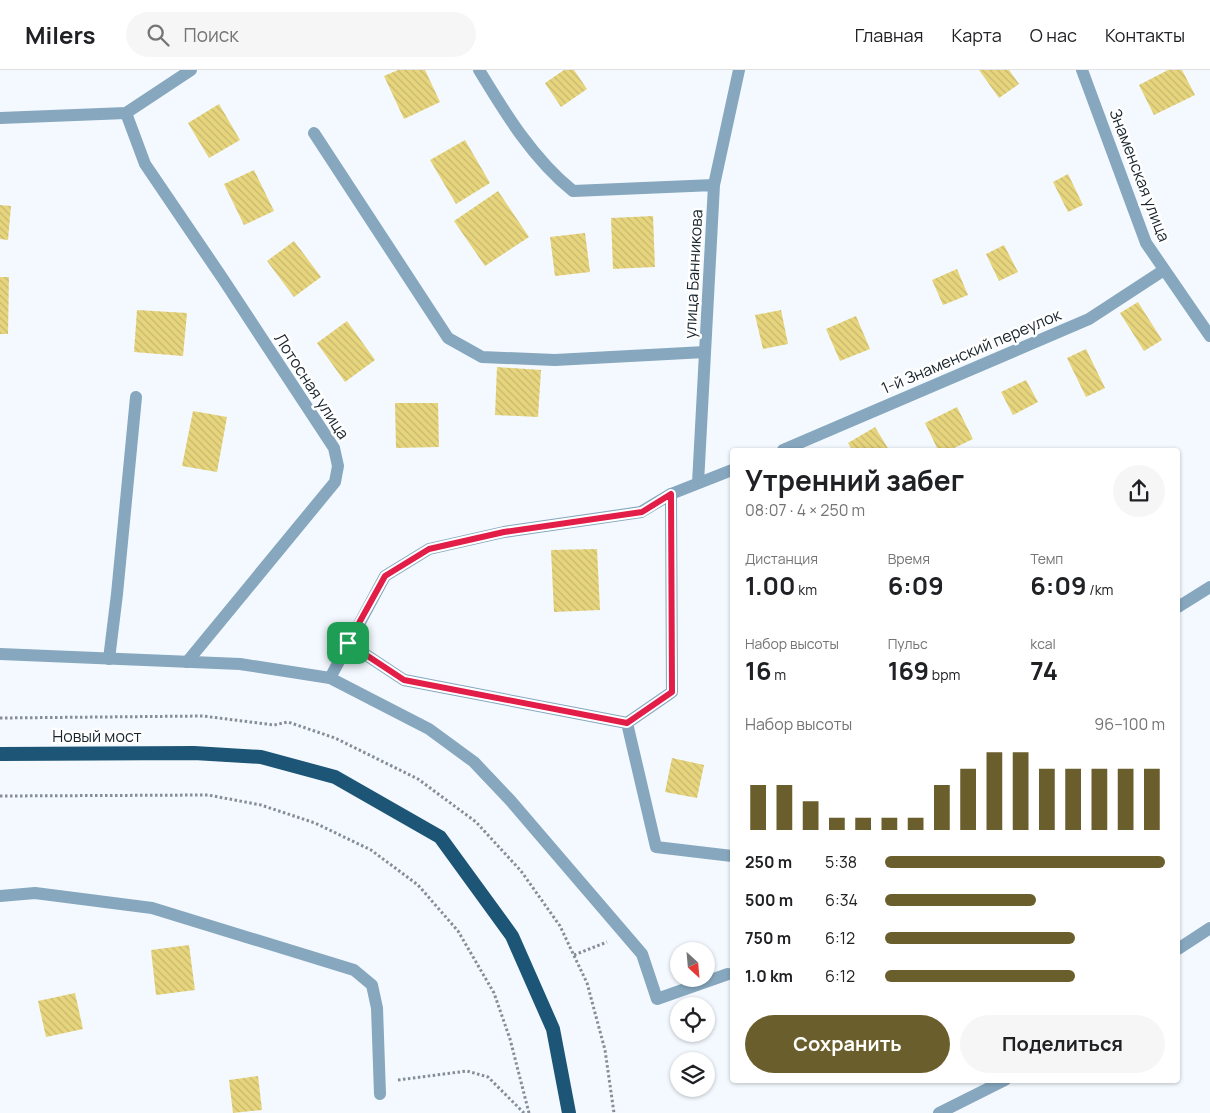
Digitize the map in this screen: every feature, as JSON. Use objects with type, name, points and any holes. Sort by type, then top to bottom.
[{"type":"highway","name":"Новый мост","points":[[0,754],[194,753],[261,757],[335,777],[440,837],[512,936],[553,1030],[570,1113]]},
{"type":"street","points":[[0,118],[126,113],[191,70]]},
{"type":"street","points":[[479,70],[505,112],[553,175],[573,191],[714,186]]},
{"type":"street","name":"улица Банникова","points":[[698,483],[714,186],[739,70]]},
{"type":"street","name":"Знаменская улица","points":[[1082,70],[1146,243],[1210,336]]},
{"type":"street","name":"Лотосная улица","points":[[126,113],[144,164],[334,448],[338,466],[335,482],[187,662]]},
{"type":"street","points":[[314,133],[448,338],[482,357],[555,360],[705,352]]},
{"type":"street","name":"1-й Знаменский переулок","points":[[789,448],[860,416],[1090,319],[1164,270]]},
{"type":"street","points":[[109,659],[118,594],[136,397]]},
{"type":"street","points":[[330,678],[385,576],[429,549],[504,532],[642,512],[671,494],[730,471]]},
{"type":"street","points":[[348,643],[404,680],[627,723],[672,692],[671,494]]},
{"type":"street","points":[[1180,606],[1210,587]]},
{"type":"street","points":[[0,654],[240,664],[330,678],[429,729],[474,762],[510,800],[642,954],[657,999],[728,974]]},
{"type":"street","points":[[627,723],[656,847],[730,856]]},
{"type":"street","points":[[0,896],[34,893],[152,908],[354,970],[372,985],[377,1008],[380,1089]]},
{"type":"street","points":[[1180,948],[1210,928]]},
{"type":"street","points":[[939,1113],[999,1083]]},
{"type":"path","points":[[0,718],[203,716],[274,724],[288,722],[335,738],[418,779],[476,822],[521,871],[560,926],[587,983],[605,1050],[614,1113]]},
{"type":"path","points":[[0,796],[208,795],[261,805],[315,823],[372,850],[418,885],[458,931],[494,993],[510,1039],[528,1113]]},
{"type":"path","points":[[574,955],[626,935]]},
{"type":"path","points":[[380,1089],[467,1071],[488,1077],[524,1113]]},
{"type":"building","points":[[398,70],[425,70],[440,102],[404,119],[384,76]]},
{"type":"building","points":[[564,70],[574,70],[587,89],[561,107],[545,83]]},
{"type":"building","points":[[979,70],[1009,70],[1019,84],[999,98]]},
{"type":"building","points":[[1168,70],[1182,70],[1195,95],[1154,115],[1139,85]]},
{"type":"building","points":[[219,104],[240,140],[209,158],[188,123]]},
{"type":"building","points":[[465,140],[490,183],[456,204],[430,160]]},
{"type":"building","points":[[254,170],[274,211],[244,225],[224,184]]},
{"type":"building","points":[[1068,174],[1083,205],[1068,212],[1053,182]]},
{"type":"building","points":[[498,191],[529,237],[485,266],[454,221]]},
{"type":"building","points":[[0,205],[11,206],[8,240],[0,239]]},
{"type":"building","points":[[653,216],[655,267],[613,269],[611,218]]},
{"type":"building","points":[[585,233],[590,272],[555,276],[550,237]]},
{"type":"building","points":[[294,241],[321,277],[294,297],[267,261]]},
{"type":"building","points":[[1004,245],[1018,272],[999,281],[986,254]]},
{"type":"building","points":[[957,269],[968,295],[943,305],[932,280]]},
{"type":"building","points":[[0,277],[9,277],[8,334],[0,334]]},
{"type":"building","points":[[1138,302],[1162,340],[1144,351],[1120,313]]},
{"type":"building","points":[[137,310],[187,313],[183,356],[134,352]]},
{"type":"building","points":[[781,310],[788,344],[763,349],[755,315]]},
{"type":"building","points":[[856,316],[870,349],[840,361],[826,329]]},
{"type":"building","points":[[347,321],[375,360],[345,382],[317,343]]},
{"type":"building","points":[[1086,349],[1105,388],[1086,397],[1067,358]]},
{"type":"building","points":[[497,367],[541,370],[538,417],[495,415]]},
{"type":"building","points":[[1026,380],[1038,402],[1013,415],[1001,392]]},
{"type":"building","points":[[395,403],[438,403],[439,447],[396,448]]},
{"type":"building","points":[[957,407],[973,439],[954,448],[937,448],[925,423]]},
{"type":"building","points":[[193,411],[227,417],[217,472],[182,466]]},
{"type":"building","points":[[875,427],[888,448],[851,448],[848,443]]},
{"type":"building","points":[[597,549],[600,610],[554,612],[551,550]]},
{"type":"building","points":[[672,758],[704,765],[697,798],[665,792]]},
{"type":"building","points":[[189,945],[195,990],[156,995],[151,950]]},
{"type":"building","points":[[75,993],[83,1029],[46,1037],[38,1001]]},
{"type":"building","points":[[258,1076],[262,1110],[233,1113],[229,1080]]},
{"type":"route","points":[[671,494],[672,692],[627,723],[404,680],[348,643],[385,576],[429,549],[504,532],[642,512],[671,494]]}]
